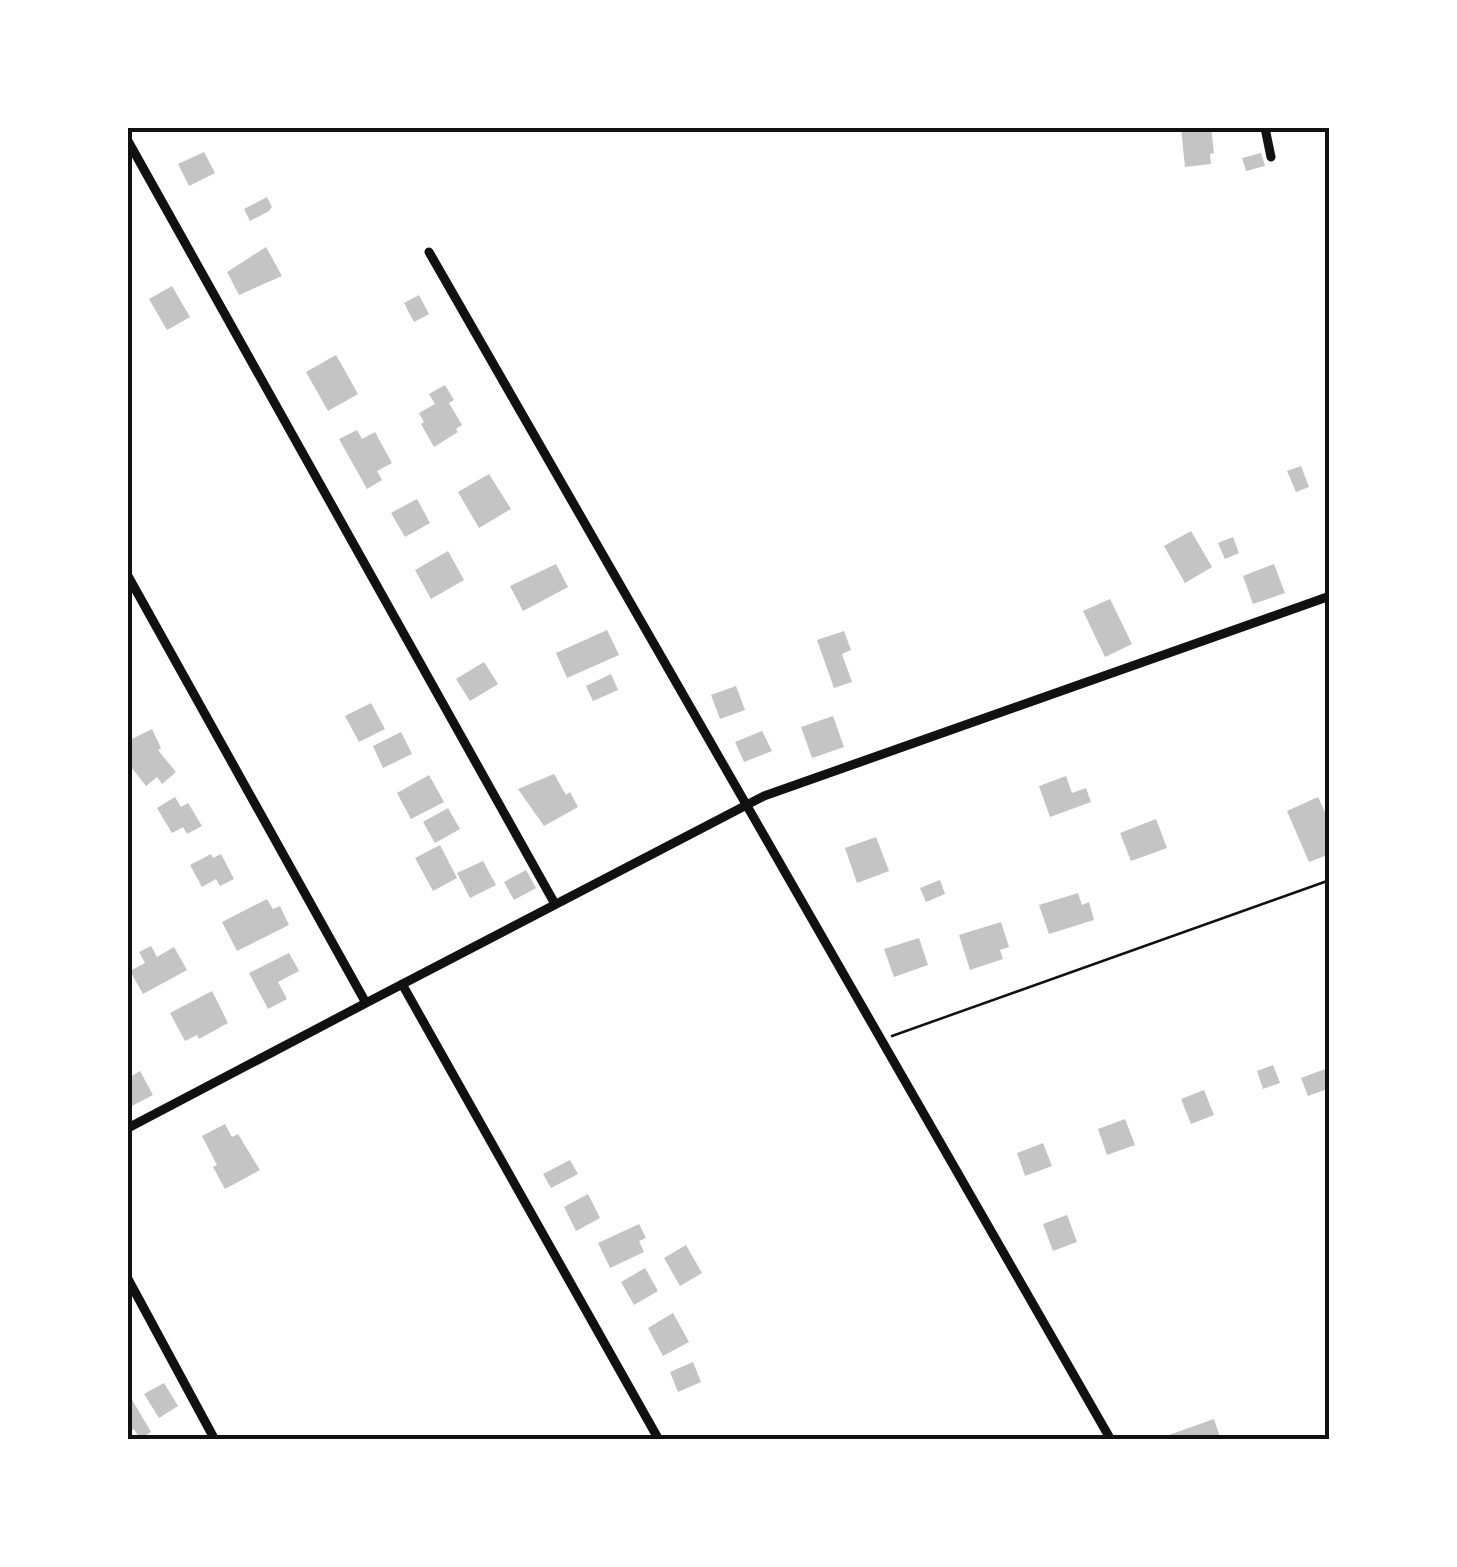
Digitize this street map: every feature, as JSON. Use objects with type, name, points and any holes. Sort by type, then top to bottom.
[{"type":"street","points":[[1265,128],[1271,158]]},
{"type":"street","points":[[128,140],[555,904]]},
{"type":"street","points":[[429,252],[1112,1440]]},
{"type":"street","points":[[128,576],[366,1004]]},
{"type":"street","points":[[128,1128],[780,789],[1330,596]]},
{"type":"street","points":[[402,984],[659,1440]]},
{"type":"street","points":[[128,1279],[215,1440]]},
{"type":"path","points":[[882,1040],[1330,880]]},
{"type":"building","points":[[1181,128],[1211,128],[1211,164],[1185,167]]},
{"type":"building","points":[[204,152],[215,173],[189,186],[178,164]]},
{"type":"building","points":[[1261,153],[1265,166],[1246,171],[1242,158]]},
{"type":"building","points":[[267,197],[272,207],[250,221],[244,209]]},
{"type":"building","points":[[266,247],[282,276],[239,295],[227,272]]},
{"type":"building","points":[[172,286],[190,317],[167,330],[149,299]]},
{"type":"building","points":[[419,295],[429,314],[414,322],[404,303]]},
{"type":"building","points":[[336,355],[358,394],[328,411],[306,372]]},
{"type":"building","points":[[445,385],[454,400],[449,403],[462,425],[456,429],[458,432],[434,447],[419,413],[435,404],[429,394]]},
{"type":"building","points":[[357,430],[362,439],[375,432],[392,463],[377,471],[382,480],[367,489],[339,439]]},
{"type":"building","points":[[1301,466],[1309,487],[1296,492],[1287,471]]},
{"type":"building","points":[[489,474],[511,509],[479,528],[458,492]]},
{"type":"building","points":[[417,499],[430,523],[405,537],[391,513]]},
{"type":"building","points":[[1191,531],[1212,567],[1185,583],[1164,546]]},
{"type":"building","points":[[1233,537],[1239,553],[1225,559],[1218,543]]},
{"type":"building","points":[[448,551],[464,580],[431,599],[415,570]]},
{"type":"building","points":[[556,564],[568,587],[523,611],[510,586]]},
{"type":"building","points":[[1274,564],[1285,593],[1253,604],[1243,576]]},
{"type":"building","points":[[1110,599],[1132,644],[1105,657],[1083,611]]},
{"type":"building","points":[[607,630],[619,655],[567,678],[556,653]]},
{"type":"building","points":[[844,631],[851,650],[842,654],[852,682],[834,688],[817,640]]},
{"type":"building","points":[[484,662],[498,684],[470,701],[456,679]]},
{"type":"building","points":[[611,674],[618,690],[593,701],[586,686]]},
{"type":"building","points":[[736,686],[745,710],[720,719],[711,695]]},
{"type":"building","points":[[371,703],[385,729],[359,742],[345,716]]},
{"type":"building","points":[[833,716],[844,747],[812,758],[801,727]]},
{"type":"building","points":[[152,729],[161,748],[158,750],[176,772],[162,784],[157,777],[146,786],[128,768],[128,741]]},
{"type":"building","points":[[762,731],[772,751],[744,762],[735,742]]},
{"type":"building","points":[[401,732],[412,754],[383,768],[373,746]]},
{"type":"building","points":[[554,774],[578,807],[544,826],[518,789]]},
{"type":"building","points":[[429,775],[444,802],[411,819],[397,793]]},
{"type":"building","points":[[1066,776],[1072,793],[1086,788],[1091,802],[1050,817],[1039,786]]},
{"type":"building","points":[[175,797],[181,807],[188,803],[202,826],[187,834],[183,827],[172,833],[157,808]]},
{"type":"building","points":[[1318,797],[1330,823],[1330,854],[1309,862],[1287,811]]},
{"type":"building","points":[[448,808],[460,829],[435,843],[423,822]]},
{"type":"building","points":[[1156,819],[1167,848],[1131,861],[1120,833]]},
{"type":"building","points":[[876,837],[889,871],[857,883],[845,848]]},
{"type":"building","points":[[440,845],[457,878],[433,891],[415,858]]},
{"type":"building","points":[[211,854],[213,858],[221,854],[234,879],[220,886],[216,879],[202,887],[190,865]]},
{"type":"building","points":[[483,861],[496,885],[470,898],[457,873]]},
{"type":"building","points":[[526,870],[536,888],[514,900],[504,882]]},
{"type":"building","points":[[940,880],[945,894],[926,902],[920,888]]},
{"type":"building","points":[[1078,893],[1082,905],[1089,902],[1094,920],[1049,934],[1039,905]]},
{"type":"building","points":[[267,899],[273,909],[280,906],[289,925],[237,951],[222,922]]},
{"type":"building","points":[[1001,922],[1009,947],[1000,950],[1003,959],[970,970],[959,935]]},
{"type":"building","points":[[919,938],[928,965],[894,977],[884,949]]},
{"type":"building","points":[[151,946],[157,957],[174,947],[187,970],[143,994],[130,971],[145,963],[139,952]]},
{"type":"building","points":[[289,953],[299,971],[278,982],[287,999],[268,1009],[249,973]]},
{"type":"building","points":[[212,991],[228,1023],[199,1039],[197,1035],[185,1041],[170,1013]]},
{"type":"building","points":[[1273,1065],[1280,1083],[1263,1089],[1257,1071]]},
{"type":"building","points":[[1328,1068],[1330,1088],[1308,1096],[1301,1078]]},
{"type":"building","points":[[140,1071],[153,1095],[128,1108],[128,1078]]},
{"type":"building","points":[[1204,1090],[1214,1115],[1191,1124],[1181,1099]]},
{"type":"building","points":[[1125,1119],[1135,1145],[1107,1155],[1098,1129]]},
{"type":"building","points":[[225,1124],[232,1137],[238,1134],[260,1170],[225,1189],[202,1136]]},
{"type":"building","points":[[1043,1143],[1052,1166],[1025,1176],[1017,1153]]},
{"type":"building","points":[[570,1160],[578,1174],[551,1188],[543,1174]]},
{"type":"building","points":[[588,1194],[600,1218],[576,1231],[564,1207]]},
{"type":"building","points":[[1067,1215],[1077,1242],[1053,1251],[1043,1224]]},
{"type":"building","points":[[639,1224],[646,1238],[639,1241],[644,1252],[610,1268],[598,1243]]},
{"type":"building","points":[[686,1245],[702,1273],[680,1286],[664,1258]]},
{"type":"building","points":[[645,1268],[658,1291],[634,1305],[621,1282]]},
{"type":"building","points":[[673,1313],[689,1342],[663,1356],[648,1328]]},
{"type":"building","points":[[693,1362],[701,1382],[678,1392],[670,1372]]},
{"type":"building","points":[[164,1383],[178,1406],[159,1418],[144,1394]]},
{"type":"building","points":[[131,1398],[151,1432],[140,1439],[134,1429],[128,1433]]},
{"type":"building","points":[[1214,1419],[1221,1440],[1168,1440],[1166,1436]]}]
